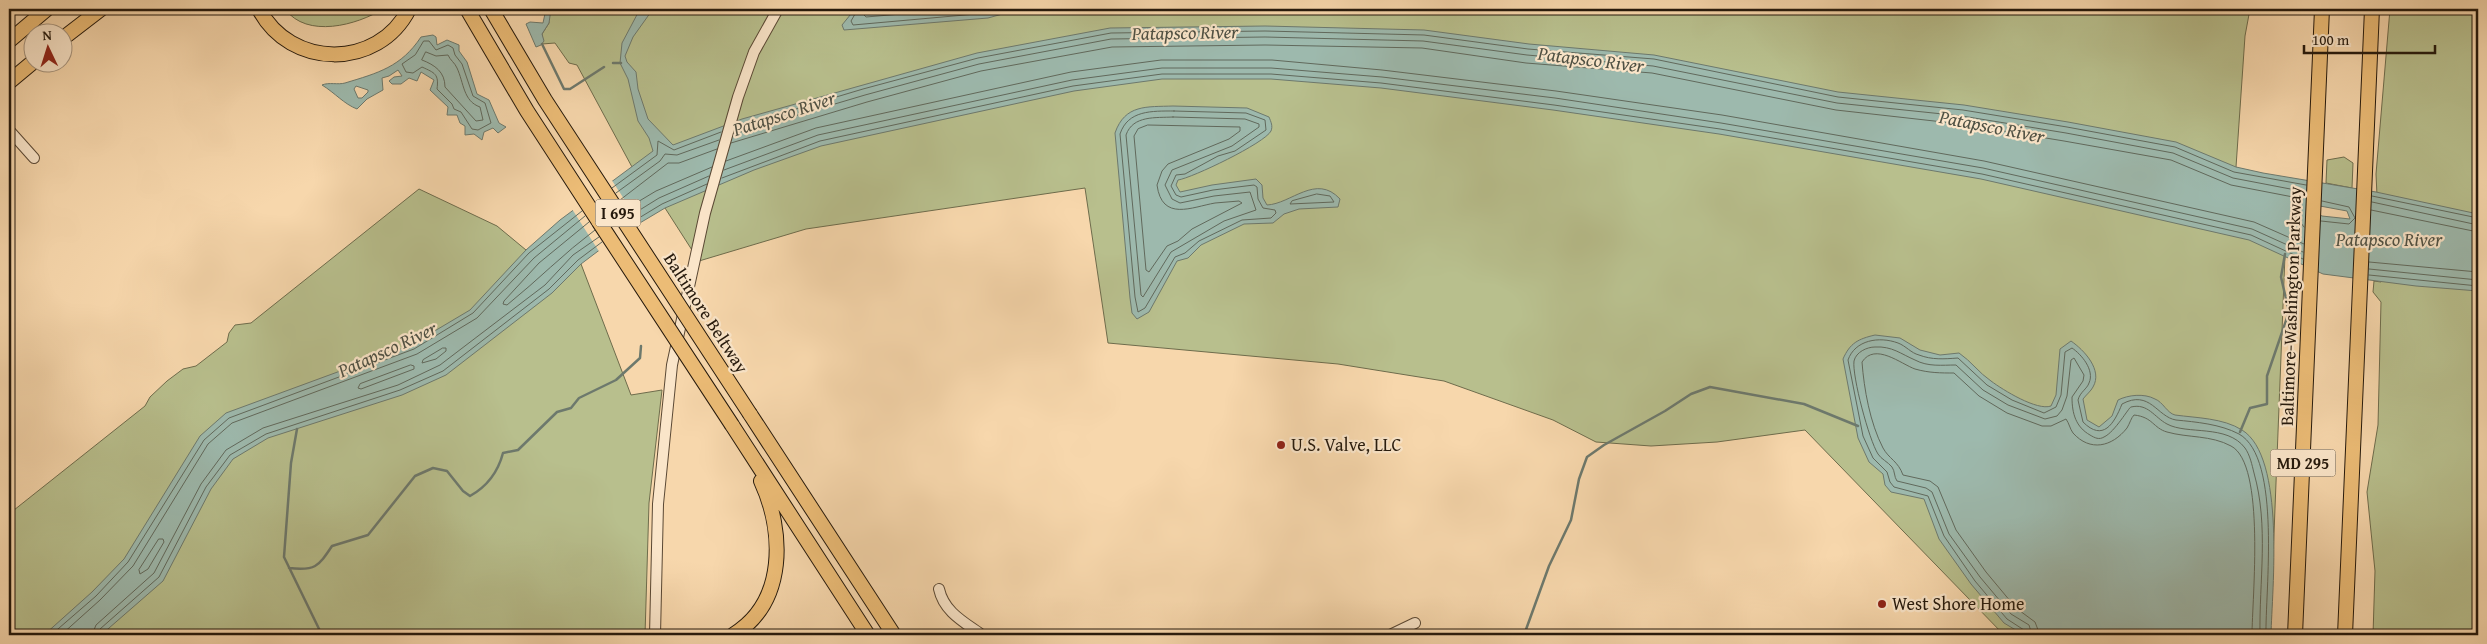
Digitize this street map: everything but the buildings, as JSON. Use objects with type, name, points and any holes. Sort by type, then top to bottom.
[{"type":"highway","points":[[9,41],[47,9]]},
{"type":"highway","points":[[72,31],[101,9]]},
{"type":"highway","points":[[259,9],[267,23],[292,44],[308,52],[337,56],[366,49],[379,42],[399,26],[409,9]]},
{"type":"highway","name":"I 695","points":[[467,9],[527,111],[868,635]]},
{"type":"highway","name":"Baltimore Beltway","points":[[491,9],[545,100],[896,635]]},
{"type":"highway","name":"Baltimore-Washington Parkway","points":[[2296,635],[2322,9]]},
{"type":"highway","name":"MD 295","points":[[2345,635],[2372,9]]},
{"type":"highway","points":[[2370,60],[2381,9]]},
{"type":"highway","points":[[9,82],[22,71]]},
{"type":"highway","points":[[734,635],[751,621],[764,604],[774,579],[778,547],[772,510],[744,443]]},
{"type":"street","points":[[655,635],[658,504],[672,365],[705,213],[738,97],[754,52],[778,9]]},
{"type":"street","points":[[9,130],[34,158]]},
{"type":"street","points":[[939,589],[941,599],[952,613],[982,635]]},
{"type":"street","points":[[1380,635],[1405,629],[1415,623]]},
{"type":"green space","points":[[285,9],[383,9],[360,20],[346,24],[319,26],[306,24],[294,18]]},
{"type":"green space","points":[[546,9],[2250,9],[2245,36],[2236,167],[2285,255],[2270,635],[2004,635],[1805,430],[1717,442],[1651,446],[1596,442],[1553,420],[1444,381],[1338,364],[1108,343],[1085,188],[806,229],[699,261],[665,208],[632,167],[577,65],[569,63],[555,43],[542,44],[542,34],[549,23]]},
{"type":"green space","points":[[2390,9],[2478,9],[2478,635],[2373,635],[2375,571],[2367,492],[2378,425],[2381,302],[2373,292],[2374,281],[2381,282],[2376,174]]},
{"type":"green space","points":[[2344,157],[2353,163],[2352,188],[2326,183],[2327,160]]},
{"type":"green space","points":[[419,189],[497,226],[526,250],[581,264],[631,395],[662,390],[649,503],[645,635],[9,635],[9,514],[145,406],[150,397],[167,381],[183,369],[196,366],[227,342],[229,333],[235,325],[251,323]]},
{"type":"water","points":[[546,9],[551,9],[549,23],[542,34],[544,41],[536,47],[526,24],[530,22],[543,23]]},
{"type":"water","name":"Patapsco River","points":[[640,9],[653,9],[633,37],[625,56],[627,62],[636,72],[638,89],[648,119],[673,145],[742,119],[977,53],[1110,28],[1265,26],[1424,30],[1529,44],[1654,55],[1838,92],[1964,105],[2176,142],[2236,167],[2376,192],[2478,214],[2478,291],[2416,286],[2323,274],[2249,240],[1981,179],[1719,134],[1553,110],[1381,88],[1271,79],[1162,79],[1074,91],[821,146],[754,170],[665,208],[618,236],[581,264],[552,293],[446,375],[402,395],[268,438],[233,459],[211,489],[163,581],[101,635],[44,635],[92,592],[124,559],[200,436],[226,413],[411,345],[470,310],[526,250],[560,220],[653,151],[649,138],[638,121],[628,79],[620,63],[622,43]],"holes":[[[2320,206],[2347,211],[2350,219],[2322,216],[2315,212]]]},
{"type":"water","points":[[855,9],[1007,9],[1006,13],[988,18],[844,30],[842,25]]},
{"type":"water","points":[[433,35],[436,37],[437,45],[447,40],[459,45],[459,51],[467,62],[477,94],[489,100],[499,123],[506,127],[498,133],[493,128],[484,132],[482,140],[474,134],[465,135],[465,126],[460,123],[457,115],[447,115],[448,107],[430,90],[434,80],[421,72],[417,81],[409,78],[401,84],[392,84],[389,81],[394,77],[402,76],[398,70],[382,78],[383,90],[367,99],[357,109],[322,85],[345,83],[388,68],[405,55],[421,37]],"holes":[[[356,86],[368,90],[362,98],[358,98],[354,89]]]},
{"type":"water","points":[[1146,107],[1247,108],[1269,117],[1272,126],[1271,131],[1266,136],[1243,151],[1212,167],[1178,180],[1176,185],[1180,192],[1212,185],[1256,179],[1262,185],[1263,198],[1267,205],[1313,189],[1331,192],[1340,199],[1338,207],[1299,209],[1284,214],[1273,223],[1244,224],[1201,245],[1188,258],[1177,261],[1149,312],[1137,319],[1132,313],[1130,298],[1115,133],[1119,124],[1131,112]]},
{"type":"water","points":[[1875,335],[1900,338],[1920,350],[1940,355],[1959,353],[1987,378],[2003,389],[2029,403],[2045,407],[2051,406],[2056,395],[2060,349],[2071,341],[2086,355],[2094,367],[2095,381],[2083,399],[2087,420],[2099,427],[2112,416],[2118,400],[2141,395],[2158,400],[2175,415],[2227,423],[2242,430],[2256,445],[2265,467],[2271,495],[2274,557],[2271,635],[2024,635],[2004,623],[1971,584],[1939,539],[1924,499],[1891,492],[1885,485],[1883,474],[1869,462],[1858,438],[1843,359],[1855,342]]},
{"type":"pier","points":[[611,179],[641,225],[600,253],[572,209]]},
{"type":"waterway","points":[[542,44],[564,89],[570,89],[604,67]]},
{"type":"waterway","points":[[613,63],[621,63]]},
{"type":"waterway","points":[[2240,432],[2250,408],[2267,404],[2267,376],[2289,312],[2281,277],[2285,254]]},
{"type":"waterway","points":[[289,568],[305,569],[315,566],[323,559],[332,546],[368,535],[415,476],[433,468],[447,471],[463,491],[470,496],[482,488],[491,478],[503,453],[518,450],[557,412],[571,408],[579,398],[616,380],[640,358],[641,346]]},
{"type":"waterway","points":[[1524,635],[1549,566],[1571,520],[1579,479],[1587,457],[1604,445],[1665,411],[1691,394],[1710,387],[1804,404],[1858,426]]},
{"type":"waterway","points":[[297,429],[291,463],[284,557],[322,635]]},
{"type":"place","name":"U.S. Valve, LLC","points":[[1281,445]]},
{"type":"place","name":"West Shore Home","points":[[1882,604]]}]
